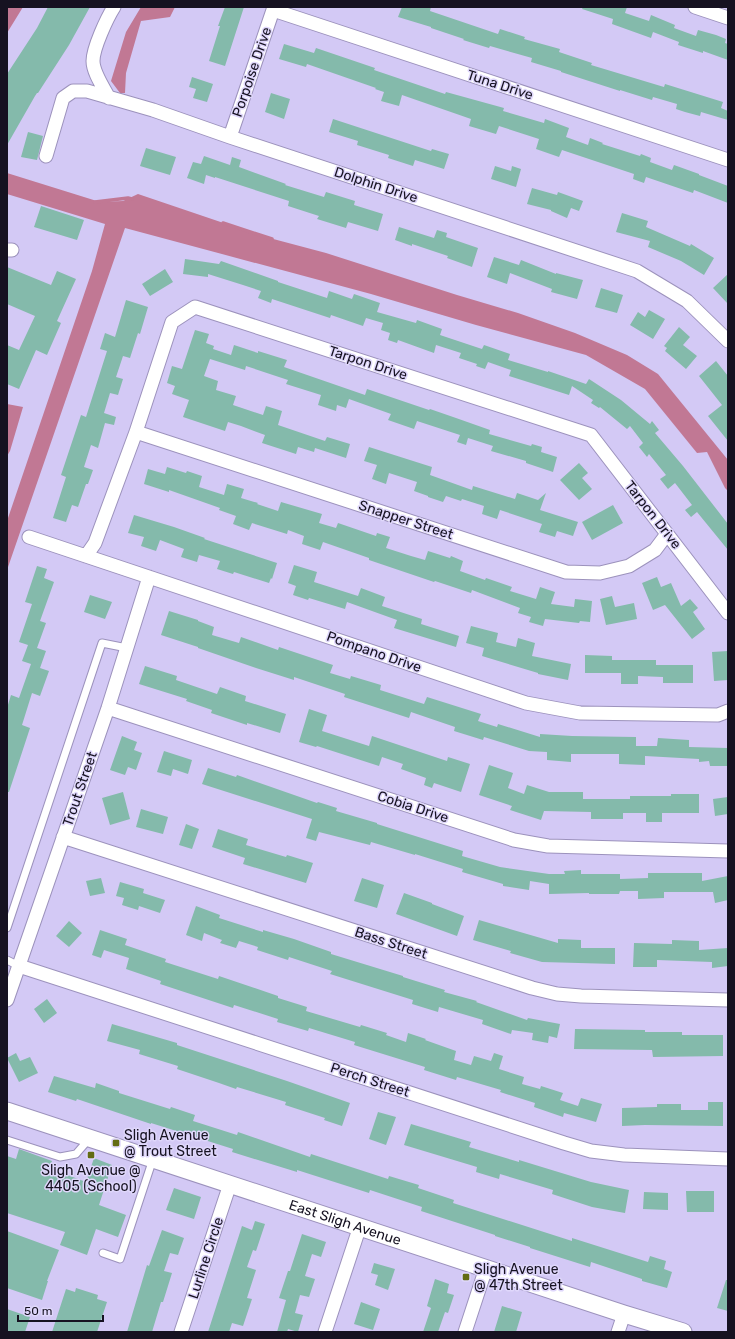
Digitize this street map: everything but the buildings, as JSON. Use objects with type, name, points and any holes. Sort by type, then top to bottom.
[{"type":"street","points":[[110,98],[98,79],[93,62],[97,42],[114,7]]},
{"type":"street","points":[[695,7],[728,18]]},
{"type":"street","name":"Porpoise Drive","points":[[230,137],[273,9]]},
{"type":"street","name":"Tuna Drive","points":[[273,9],[728,160]]},
{"type":"street","name":"Dolphin Drive","points":[[46,156],[63,98],[73,91],[87,91],[153,110],[230,137],[637,271],[688,301],[728,341]]},
{"type":"street","name":"Tarpon Drive","points":[[86,556],[96,544],[136,432],[172,322],[195,307],[591,435],[728,613]]},
{"type":"street","name":"Snapper Street","points":[[136,432],[566,572],[600,573],[629,566],[655,550],[667,534]]},
{"type":"street","name":"Pompano Drive","points":[[29,537],[526,703],[580,713],[718,715],[728,711]]},
{"type":"street","name":"Trout Street","points":[[7,1000],[108,708],[149,577]]},
{"type":"street","name":"Cobia Drive","points":[[108,708],[514,840],[548,846],[728,851]]},
{"type":"street","name":"Bass Street","points":[[63,837],[532,988],[557,994],[582,996],[728,1000]]},
{"type":"street","name":"Perch Street","points":[[19,966],[556,1141],[591,1151],[624,1155],[728,1159]]},
{"type":"street","name":"East Sligh Avenue","points":[[7,1111],[624,1314],[683,1332]]},
{"type":"street","name":"Lurline Circle","points":[[181,1332],[230,1184]]},
{"type":"street","points":[[325,1332],[360,1226]]},
{"type":"street","points":[[465,1332],[486,1268]]},
{"type":"street","points":[[618,1332],[624,1314]]},
{"type":"lane","points":[[7,928],[102,643],[127,648]]},
{"type":"lane","points":[[7,960],[19,966]]},
{"type":"lane","points":[[7,1140],[60,1157],[76,1154],[90,1138]]},
{"type":"lane","points":[[103,1253],[120,1259],[153,1159]]},
{"type":"shaded area","points":[[7,7],[23,7],[7,33]]},
{"type":"shaded area","points":[[141,7],[175,7],[170,17],[141,21],[126,73],[125,93],[120,93],[111,81],[126,32]]},
{"type":"shaded area","points":[[7,173],[100,202],[123,201],[138,194],[262,236],[326,253],[518,313],[575,333],[627,355],[658,374],[728,460],[728,491],[725,488],[707,452],[697,453],[645,389],[586,355],[371,294],[125,228],[7,570],[7,521],[92,271],[105,224],[7,194]]},
{"type":"shaded area","points":[[7,404],[23,407],[10,451],[7,456]]},
{"type":"waterway","points":[[95,202],[128,198],[132,199]]},
{"type":"waterway","points":[[223,223],[272,239]]},
{"type":"place","name":"Sligh Avenue @ Trout Street","points":[[116,1143]]},
{"type":"place","name":"Sligh Avenue @ 4405 (School)","points":[[91,1155]]},
{"type":"place","name":"Sligh Avenue @ 47th Street","points":[[466,1277]]}]
